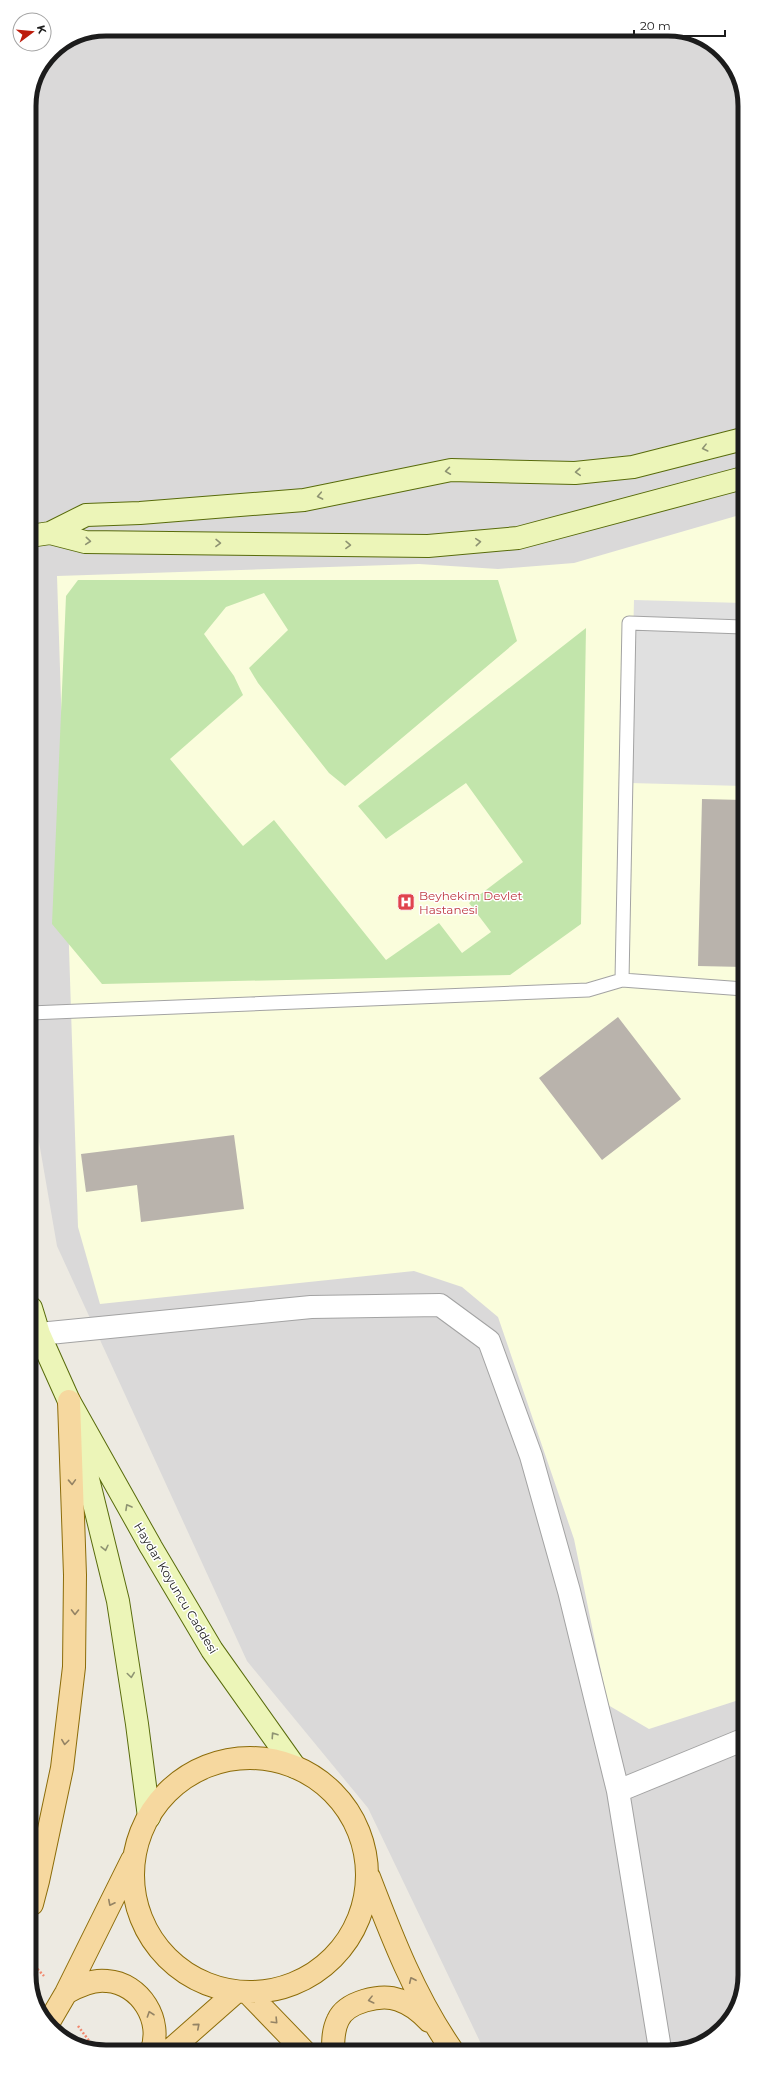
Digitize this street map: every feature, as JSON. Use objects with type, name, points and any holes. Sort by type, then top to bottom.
[{"type":"main road","points":[[36,1889],[62,1768],[74,1667],[75,1575],[69,1401]]},
{"type":"main road","points":[[367,1872],[365,1897],[356,1927],[334,1958],[303,1980],[285,1988],[242,1992],[209,1985],[190,1976],[174,1964],[160,1950],[148,1934],[140,1915],[135,1896],[133,1875],[135,1855],[140,1836],[149,1817],[159,1802],[172,1788],[198,1770],[222,1761],[240,1758],[259,1758],[278,1761],[296,1767],[313,1776],[328,1787],[341,1801],[352,1817],[360,1834],[367,1872],[397,1948],[439,2032]]},
{"type":"main road","points":[[51,2018],[66,1993],[135,1855]]},
{"type":"main road","points":[[66,1993],[79,1986],[107,1980],[124,1986],[139,1996],[150,2009],[155,2030],[152,2045]]},
{"type":"main road","points":[[242,1992],[298,2045]]},
{"type":"main road","points":[[177,2045],[242,1992]]},
{"type":"main road","points":[[333,2045],[333,2037],[338,2019],[353,2005],[375,1998],[397,1999],[417,2008],[439,2032],[448,2045]]},
{"type":"street","points":[[40,534],[86,515],[140,513],[304,500],[451,470],[575,473],[633,467],[738,439]]},
{"type":"street","points":[[40,534],[85,542],[428,546],[518,538],[738,479]]},
{"type":"street","points":[[39,1334],[312,1307],[440,1305],[489,1341],[531,1456],[569,1591],[618,1791],[659,2045]]},
{"type":"street","name":"Haydar Koyuncu Caddesi","points":[[36,1324],[69,1401],[197,1625],[212,1650],[296,1767]]},
{"type":"street","name":"Haydar Koyuncu Caddesi","points":[[69,1401],[118,1600],[138,1724],[149,1817]]},
{"type":"street","points":[[618,1791],[738,1742]]},
{"type":"lane","points":[[622,980],[629,623],[738,627]]},
{"type":"lane","points":[[36,1013],[588,990],[622,980],[738,989]]},
{"type":"shaded area","points":[[102,36],[681,37],[699,43],[721,60],[733,79],[736,88],[738,106],[738,1975],[737,1988],[731,2006],[721,2021],[714,2028],[695,2040],[686,2043],[668,2045],[482,2045],[368,1808],[247,1661],[57,1246],[36,1125],[36,102],[38,88],[48,67],[60,53],[79,41]]},
{"type":"shaded area","name":"Beyhekim Devlet Hastanesi","points":[[738,515],[738,1700],[649,1729],[608,1705],[574,1539],[498,1317],[462,1287],[414,1271],[100,1304],[78,1227],[57,576],[419,564],[498,569],[574,563]]},
{"type":"shaded area","points":[[634,600],[738,603],[738,786],[630,783]]},
{"type":"green space","points":[[78,580],[498,580],[517,641],[345,786],[329,773],[258,683],[249,668],[288,630],[264,593],[226,607],[204,634],[234,676],[243,695],[170,759],[243,846],[274,820],[386,960],[439,923],[462,953],[491,932],[469,903],[523,862],[466,783],[386,839],[358,806],[586,628],[581,924],[510,975],[102,984],[52,924],[66,596]]},
{"type":"building","points":[[702,799],[738,800],[738,967],[698,966]]},
{"type":"building","points":[[618,1017],[681,1099],[602,1160],[539,1078]]},
{"type":"building","points":[[234,1135],[244,1209],[141,1222],[137,1185],[86,1192],[81,1154]]},
{"type":"place","name":"Beyhekim Devlet Hastanesi","points":[[406,902]]}]
